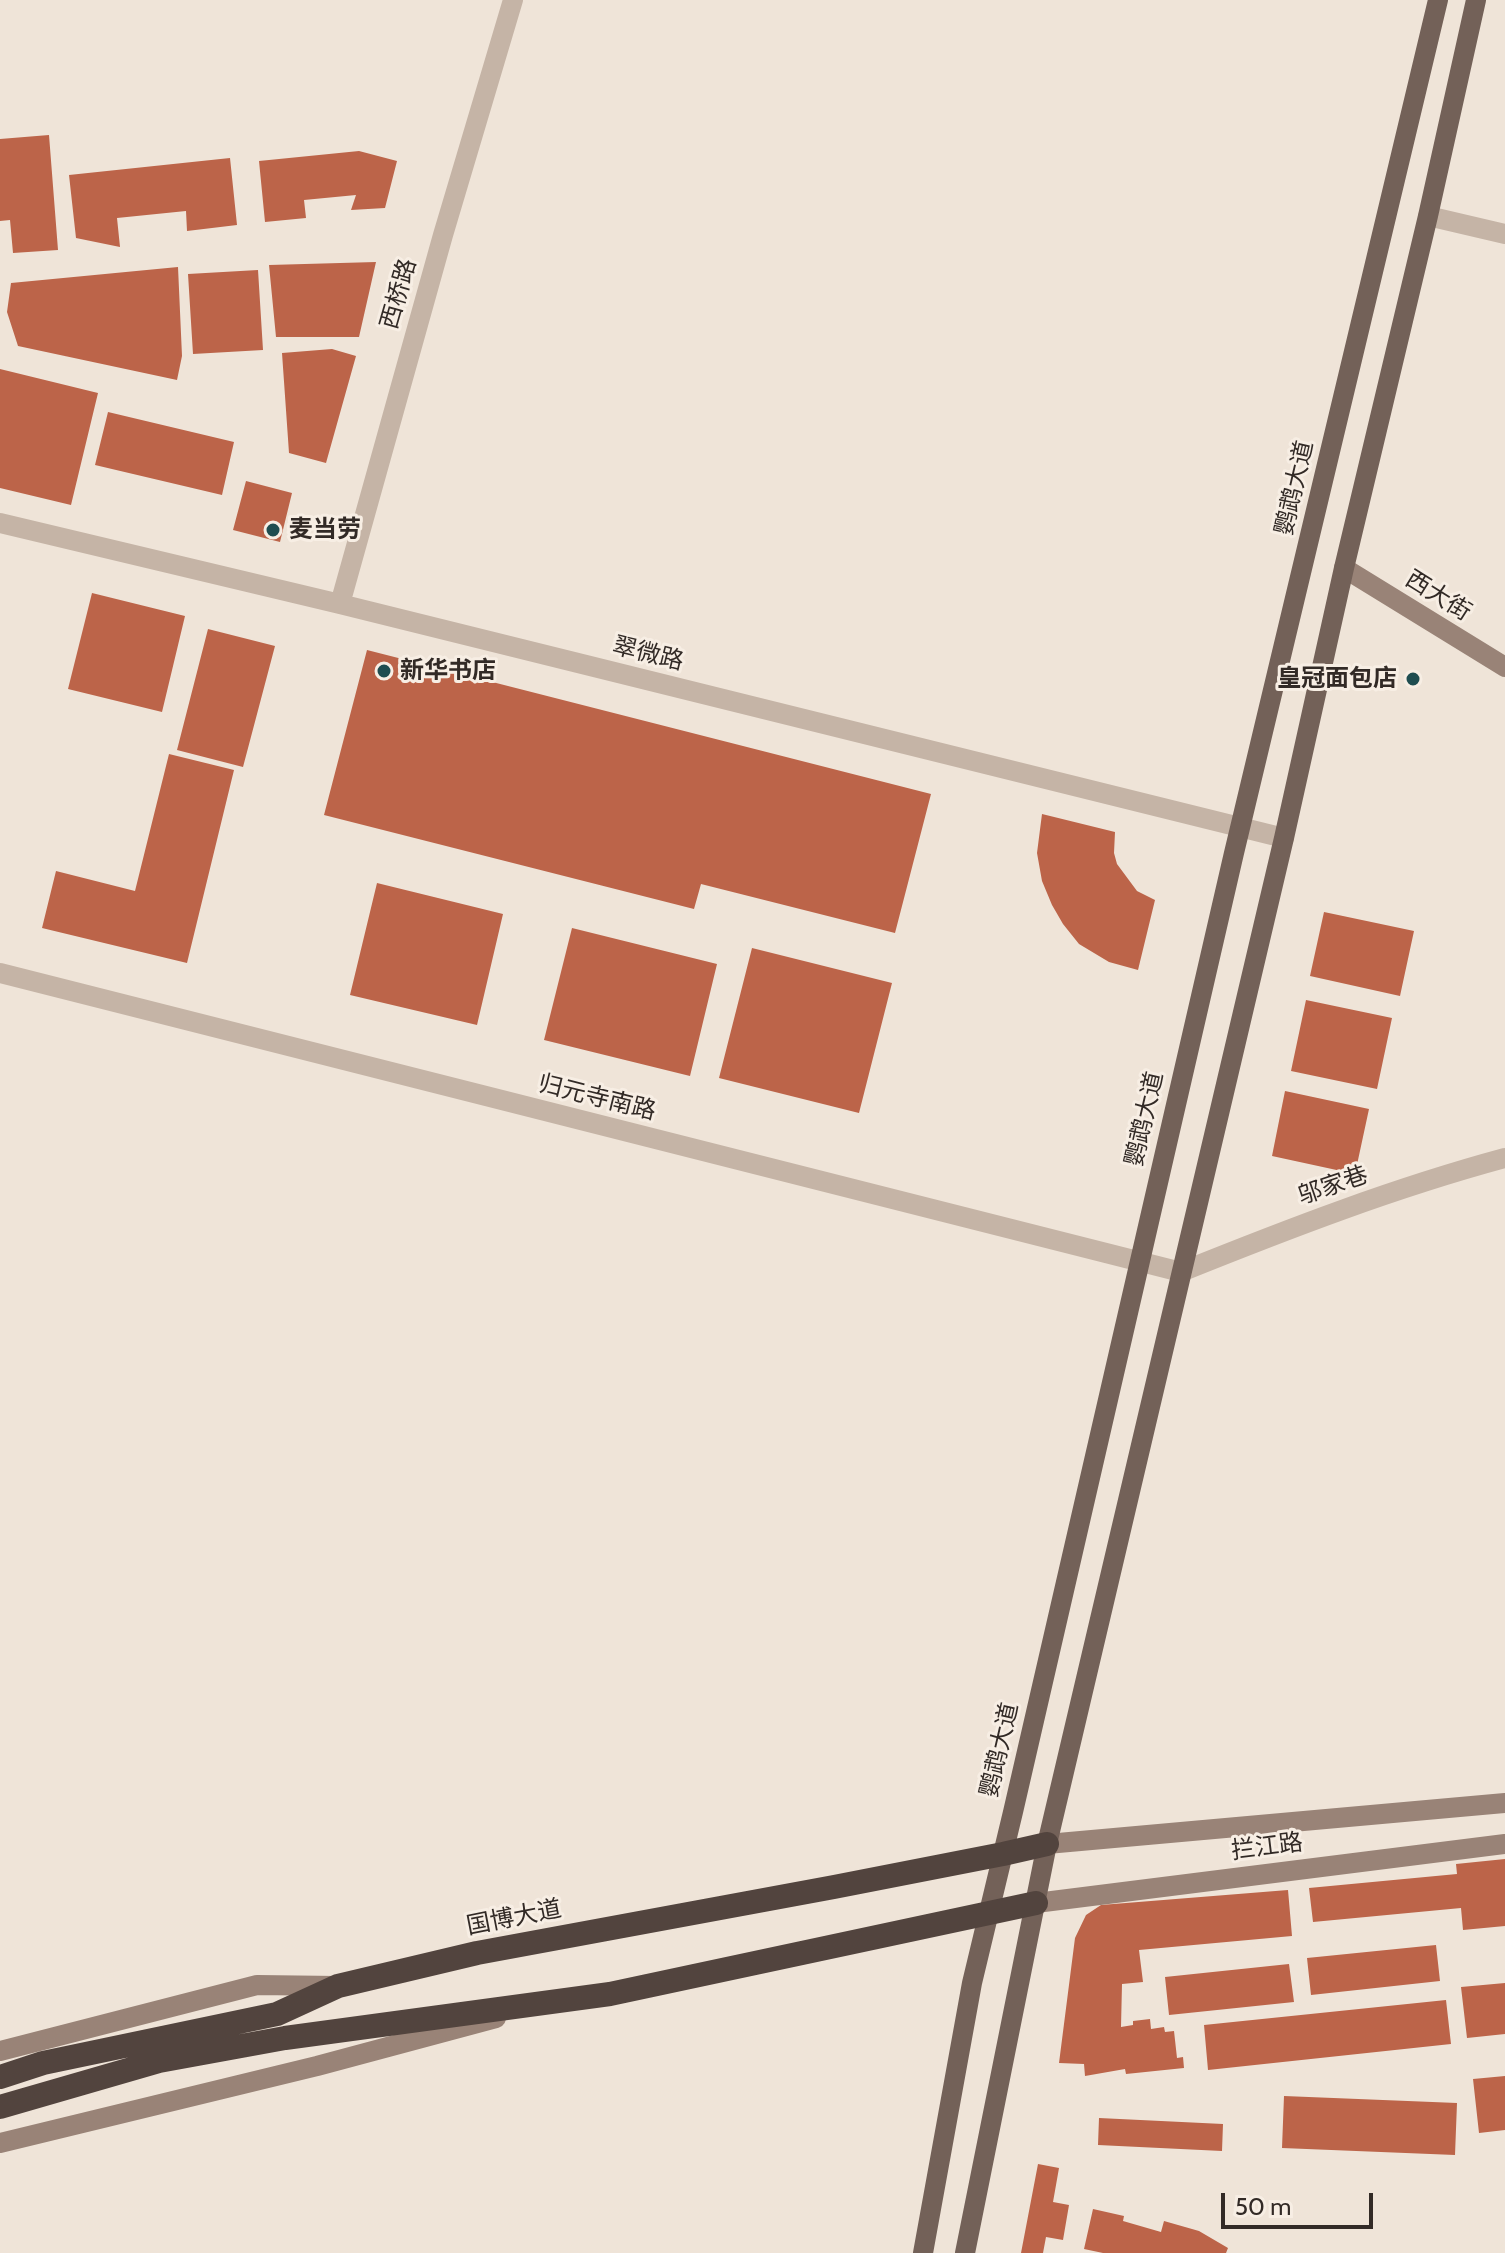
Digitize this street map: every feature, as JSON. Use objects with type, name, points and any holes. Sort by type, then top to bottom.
[{"type":"highway","name":"国博大道","points":[[0,2077],[43,2063],[277,2014],[338,1986],[477,1953],[1047,1844]]},
{"type":"highway","points":[[0,2107],[159,2061],[285,2038],[610,1994],[1036,1903]]},
{"type":"main road","name":"鹦鹉大道","points":[[923,2253],[972,1983],[988,1913],[1240,828],[1438,0]]},
{"type":"main road","points":[[965,2253],[1047,1844],[1284,838],[1476,0]]},
{"type":"street","name":"西桥路","points":[[340,604],[443,235],[513,0]]},
{"type":"street","points":[[1428,216],[1505,234]]},
{"type":"street","name":"翠微路","points":[[0,523],[1284,838]]},
{"type":"street","name":"西大街","points":[[1344,568],[1505,667]]},
{"type":"street","name":"归元寺南路","points":[[0,973],[1181,1272]]},
{"type":"street","name":"邬家巷","points":[[1181,1272],[1305,1223],[1438,1176],[1505,1158]]},
{"type":"street","name":"拦江路","points":[[1047,1844],[1505,1803]]},
{"type":"street","name":"拦江路","points":[[1036,1903],[1505,1844]]},
{"type":"street","points":[[0,2051],[257,1985],[338,1986]]},
{"type":"street","points":[[0,2143],[317,2066],[562,2000]]},
{"type":"building","points":[[49,135],[58,250],[13,253],[10,220],[0,221],[0,139]]},
{"type":"building","points":[[359,151],[397,161],[385,208],[351,210],[356,195],[304,200],[306,218],[265,222],[259,161]]},
{"type":"building","points":[[230,158],[237,225],[187,231],[186,211],[117,218],[120,247],[76,238],[69,175]]},
{"type":"building","points":[[376,262],[359,337],[276,337],[269,265]]},
{"type":"building","points":[[178,267],[182,356],[177,380],[18,346],[7,312],[11,283]]},
{"type":"building","points":[[258,270],[263,350],[193,354],[188,274]]},
{"type":"building","points":[[332,349],[356,356],[326,463],[289,453],[282,353]]},
{"type":"building","points":[[0,369],[98,393],[71,505],[0,488]]},
{"type":"building","points":[[108,412],[234,442],[222,495],[95,465]]},
{"type":"building","points":[[246,481],[292,493],[280,542],[233,530]]},
{"type":"building","points":[[92,593],[185,616],[162,712],[68,689]]},
{"type":"building","points":[[208,629],[275,646],[243,767],[177,750]]},
{"type":"building","points":[[367,650],[931,794],[895,933],[701,884],[694,909],[324,815]]},
{"type":"building","points":[[169,754],[234,770],[187,963],[42,928],[56,871],[135,891]]},
{"type":"building","points":[[1042,814],[1115,832],[1117,864],[1137,891],[1155,900],[1138,970],[1109,962],[1079,944],[1063,924],[1042,881],[1037,853]]},
{"type":"building","points":[[377,883],[503,914],[477,1025],[350,995]]},
{"type":"building","points":[[1324,912],[1414,931],[1400,996],[1310,976]]},
{"type":"building","points":[[572,928],[717,964],[690,1076],[544,1040]]},
{"type":"building","points":[[752,948],[892,983],[859,1113],[719,1078]]},
{"type":"building","points":[[1306,1000],[1392,1018],[1377,1089],[1291,1071]]},
{"type":"building","points":[[1285,1091],[1369,1109],[1355,1174],[1272,1156]]},
{"type":"building","points":[[1505,1859],[1505,1926],[1463,1930],[1461,1908],[1313,1922],[1309,1888],[1457,1874],[1456,1864]]},
{"type":"building","points":[[1288,1890],[1292,1936],[1139,1950],[1143,1982],[1122,1984],[1121,2027],[1133,2025],[1133,2021],[1150,2019],[1151,2029],[1164,2027],[1165,2032],[1174,2031],[1177,2058],[1183,2057],[1184,2068],[1126,2074],[1125,2069],[1085,2076],[1084,2064],[1059,2063],[1075,1938],[1086,1915],[1101,1905]]},
{"type":"building","points":[[1436,1945],[1440,1981],[1311,1995],[1307,1958]]},
{"type":"building","points":[[1289,1964],[1294,2002],[1169,2015],[1165,1977]]},
{"type":"building","points":[[1505,1983],[1505,2034],[1467,2038],[1461,1987]]},
{"type":"building","points":[[1446,2000],[1451,2044],[1208,2070],[1204,2025]]},
{"type":"building","points":[[1505,2076],[1505,2130],[1479,2133],[1473,2079]]},
{"type":"building","points":[[1284,2096],[1457,2103],[1455,2155],[1282,2148]]},
{"type":"building","points":[[1099,2118],[1223,2124],[1222,2151],[1098,2145]]},
{"type":"building","points":[[1038,2164],[1059,2168],[1053,2202],[1069,2205],[1063,2240],[1046,2237],[1043,2253],[1021,2253]]},
{"type":"building","points":[[1093,2209],[1124,2216],[1123,2221],[1161,2232],[1164,2221],[1199,2231],[1228,2248],[1226,2253],[1103,2253],[1084,2249]]},
{"type":"place","name":"麦当劳","points":[[273,530]]},
{"type":"place","name":"新华书店","points":[[384,671]]},
{"type":"place","name":"皇冠面包店","points":[[1413,679]]}]
